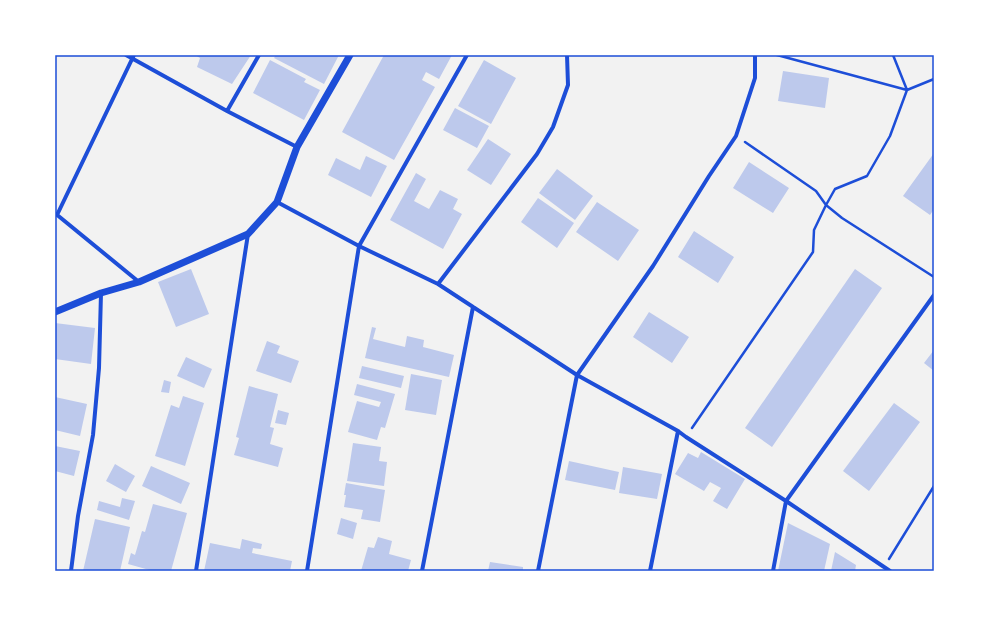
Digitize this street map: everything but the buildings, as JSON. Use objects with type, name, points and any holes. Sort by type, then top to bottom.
[{"type":"street","points":[[126,55],[133,57],[227,112],[297,147]]},
{"type":"street","points":[[227,112],[259,55]]},
{"type":"street","points":[[55,312],[101,293],[139,282],[248,234],[277,202],[297,147],[350,55]]},
{"type":"street","points":[[307,571],[358,246],[467,55]]},
{"type":"street","points":[[438,284],[536,154],[553,127],[568,85],[568,55]]},
{"type":"street","points":[[538,571],[577,375],[653,266],[709,176],[736,136],[754,78],[755,55]]},
{"type":"street","points":[[133,57],[56,214],[139,282]]},
{"type":"street","points":[[277,202],[358,246],[438,284],[577,375],[678,431],[786,501],[883,569],[890,571]]},
{"type":"street","points":[[196,571],[248,234]]},
{"type":"street","points":[[72,571],[78,516],[93,435],[99,368],[101,293]]},
{"type":"street","points":[[773,571],[786,501],[934,295]]},
{"type":"street","points":[[422,571],[473,307]]},
{"type":"street","points":[[650,571],[678,431]]},
{"type":"path","points":[[777,55],[907,90],[934,79]]},
{"type":"path","points":[[686,437],[813,252],[814,230],[835,189],[867,176],[890,136],[907,90],[893,55]]},
{"type":"path","points":[[736,136],[816,191],[826,205],[842,218],[934,277]]},
{"type":"path","points":[[883,569],[934,486]]}]
